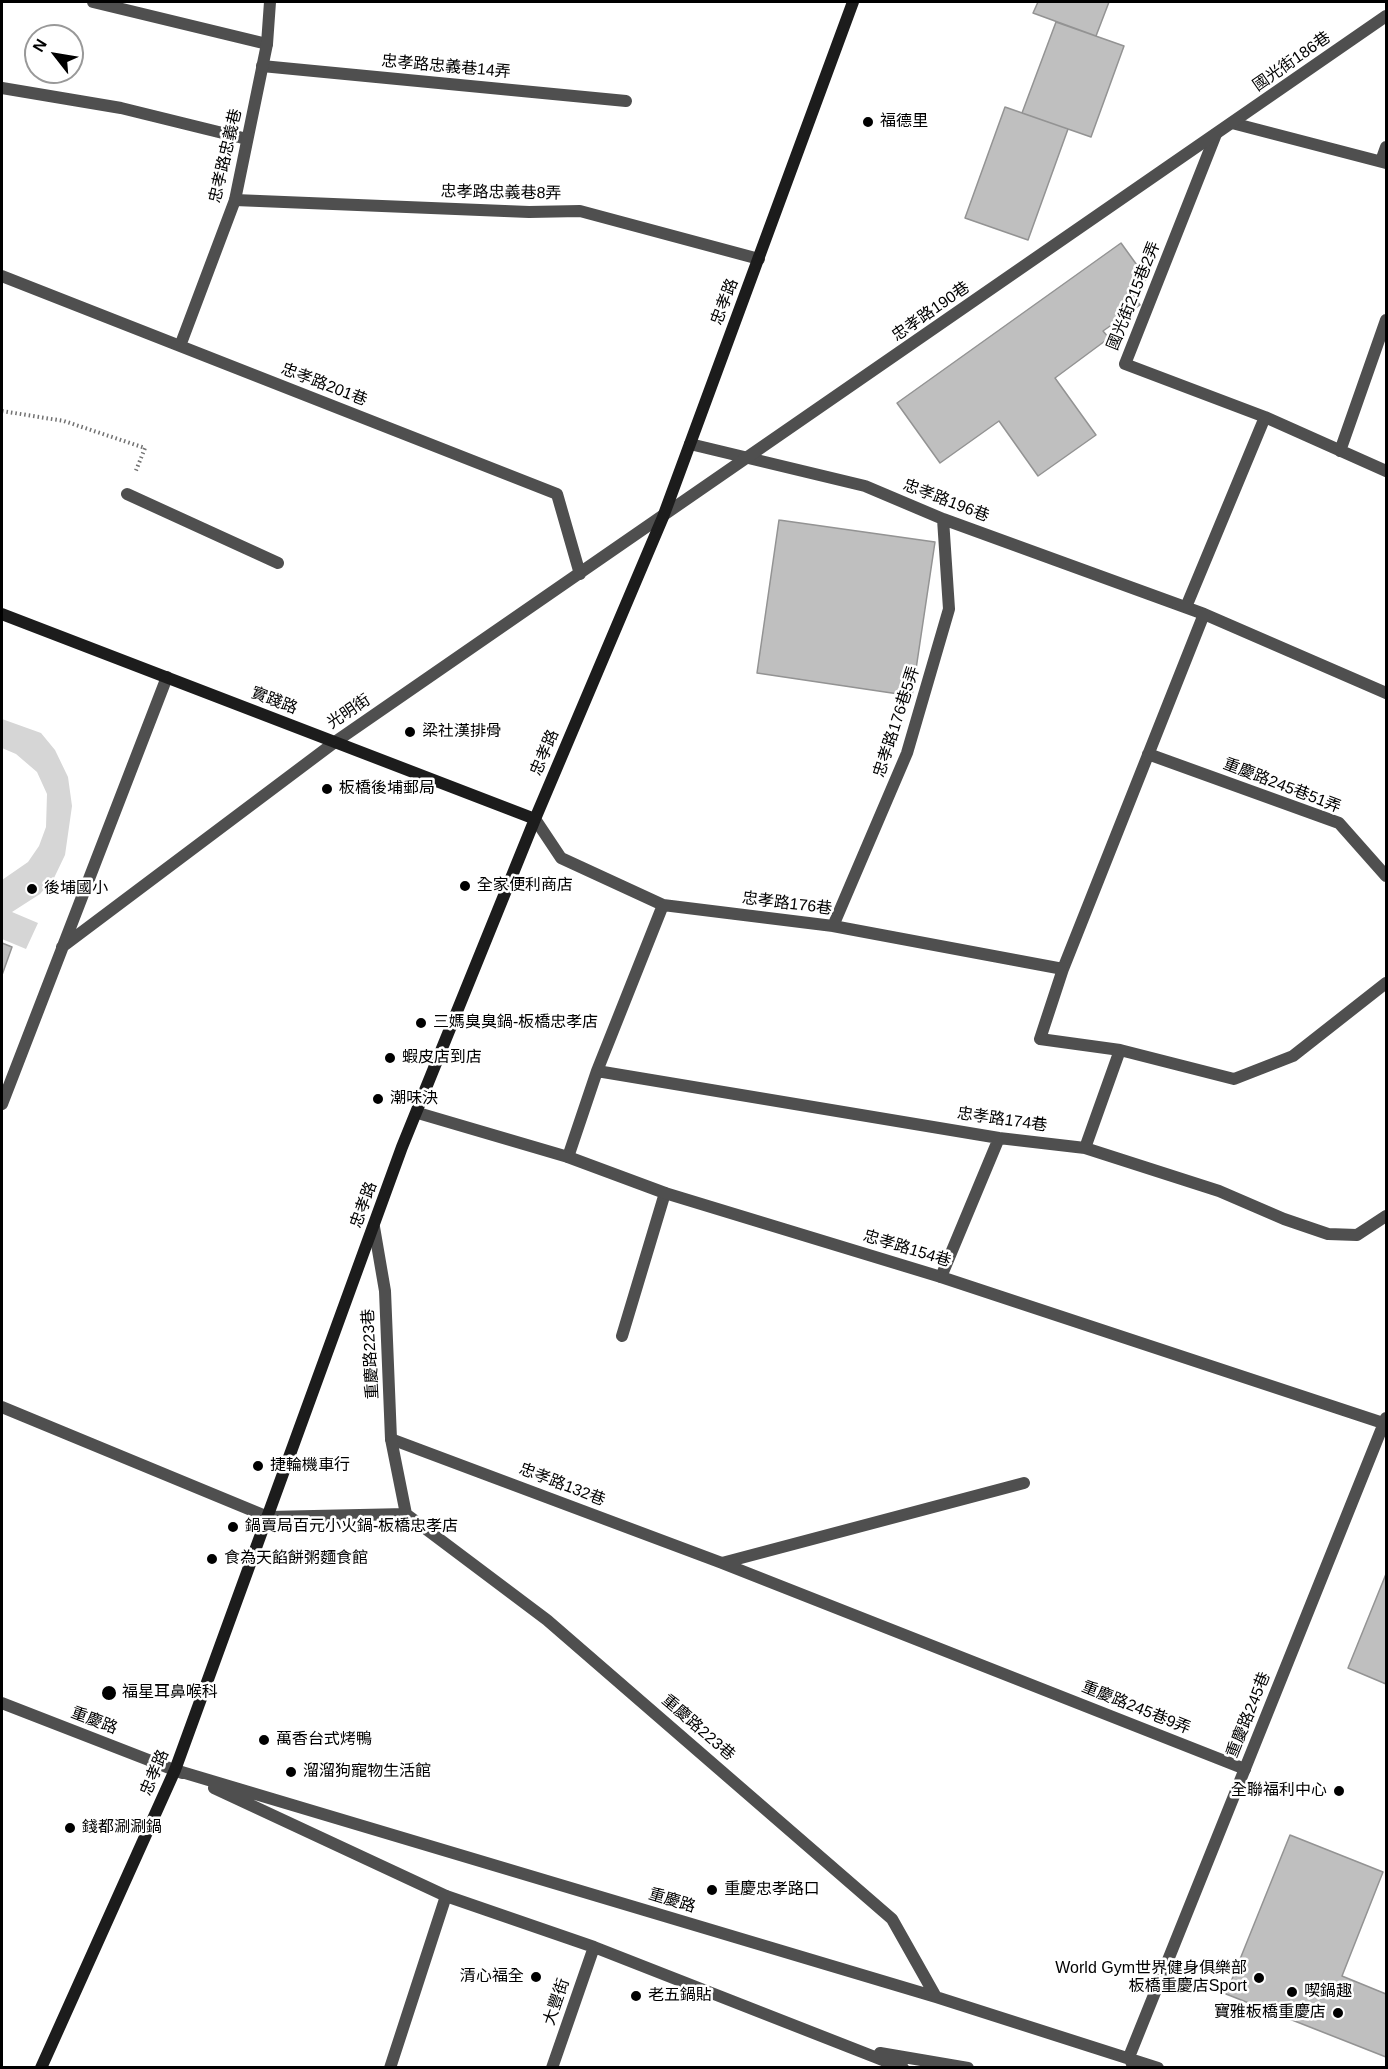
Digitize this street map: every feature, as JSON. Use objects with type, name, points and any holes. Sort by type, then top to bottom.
[{"type":"street","points":[[93,2],[267,44]]},
{"type":"street","name":"忠孝路忠義巷","points":[[180,346],[235,200],[267,44],[270,2]]},
{"type":"street","name":"忠孝路","points":[[40,2067],[175,1770],[402,1147],[418,1113],[535,819],[663,517],[853,2]]},
{"type":"street","name":"國光街186巷","points":[[1216,134],[1386,16]]},
{"type":"street","name":"忠孝路忠義巷14弄","points":[[262,66],[626,101]]},
{"type":"street","points":[[2,88],[121,108],[248,139]]},
{"type":"street","points":[[1232,123],[1384,162],[1386,147]]},
{"type":"street","name":"國光街215巷2弄","points":[[1216,134],[1125,364],[1265,417]]},
{"type":"street","name":"忠孝路190巷","points":[[663,517],[1216,134]]},
{"type":"street","name":"忠孝路忠義巷8弄","points":[[235,200],[530,212],[579,211],[759,260]]},
{"type":"street","name":"忠孝路201巷","points":[[2,276],[557,494],[580,574]]},
{"type":"street","points":[[1340,451],[1386,320]]},
{"type":"street","points":[[1186,607],[1265,417],[1386,471]]},
{"type":"street","name":"忠孝路196巷","points":[[690,444],[746,460],[865,486],[944,519],[1204,614],[1386,693]]},
{"type":"street","points":[[127,494],[279,563]]},
{"type":"street","name":"光明街","points":[[62,947],[334,742],[663,517]]},
{"type":"street","name":"忠孝路176巷5弄","points":[[833,926],[907,753],[949,609],[944,519]]},
{"type":"street","name":"實踐路","points":[[2,614],[535,819]]},
{"type":"street","points":[[1204,614],[1063,969],[1040,1039],[1120,1050],[1234,1079],[1293,1056],[1386,983]]},
{"type":"street","points":[[2,1104],[167,677]]},
{"type":"street","name":"重慶路245巷51弄","points":[[1148,754],[1339,823],[1386,876]]},
{"type":"street","name":"忠孝路176巷","points":[[535,819],[561,858],[663,905],[833,926],[1063,969]]},
{"type":"street","points":[[568,1157],[597,1071],[663,905]]},
{"type":"street","points":[[1085,1148],[1120,1050]]},
{"type":"street","name":"忠孝路174巷","points":[[597,1071],[999,1138],[1085,1148],[1219,1191],[1284,1219],[1328,1234],[1357,1235],[1386,1216]]},
{"type":"street","name":"忠孝路154巷","points":[[418,1113],[568,1157],[664,1193],[941,1277],[1386,1422]]},
{"type":"street","points":[[941,1277],[999,1138]]},
{"type":"street","points":[[622,1336],[664,1193]]},
{"type":"street","name":"重慶路223巷","points":[[374,1227],[385,1291],[391,1439],[406,1514],[547,1620],[892,1919],[936,1997]]},
{"type":"street","points":[[2,1407],[268,1517],[406,1514]]},
{"type":"street","name":"重慶路245巷","points":[[1132,2062],[1245,1769],[1386,1422]]},
{"type":"street","name":"忠孝路132巷","points":[[391,1439],[722,1563],[1015,1678]]},
{"type":"street","points":[[722,1563],[1024,1483]]},
{"type":"street","name":"重慶路245巷9弄","points":[[1015,1678],[1245,1769]]},
{"type":"street","name":"重慶路","points":[[2,1703],[175,1770],[446,1896],[594,1947],[858,2050]]},
{"type":"street","name":"重慶路","points":[[175,1770],[936,1997],[1132,2062],[1158,2067]]},
{"type":"street","points":[[390,2067],[446,1896]]},
{"type":"street","name":"大豐街","points":[[552,2067],[594,1947]]},
{"type":"street","points":[[858,2050],[903,2067]]},
{"type":"street","points":[[858,2050],[968,2067]]},
{"type":"path","points":[[2,411],[64,421],[145,448],[127,494]]},
{"type":"shaded area","points":[[2,719],[41,733],[55,750],[68,777],[72,806],[65,855],[54,878],[40,894],[12,912],[38,923],[26,949],[2,939],[2,880],[28,862],[39,846],[46,827],[47,794],[37,772],[16,754],[2,748]]},
{"type":"building","points":[[1038,2],[1109,2],[1096,36],[1033,13]]},
{"type":"building","points":[[1056,22],[1124,46],[1091,137],[1022,113]]},
{"type":"building","points":[[1005,107],[1068,129],[1028,240],[965,218]]},
{"type":"building","points":[[1121,243],[1147,279],[1130,291],[1140,305],[1103,331],[1109,338],[1055,378],[1096,435],[1038,476],[999,421],[940,463],[897,403]]},
{"type":"building","points":[[779,520],[935,542],[912,696],[757,673]]},
{"type":"building","points":[[2,943],[12,947],[2,975]]},
{"type":"building","points":[[1386,1574],[1386,1684],[1348,1668]]},
{"type":"building","points":[[1290,1835],[1383,1872],[1342,1976],[1386,1994],[1386,2057],[1226,1994]]},
{"type":"place","name":"福德里","points":[[868,122]]},
{"type":"place","name":"梁社漢排骨","points":[[410,732]]},
{"type":"place","name":"板橋後埔郵局","points":[[327,789]]},
{"type":"place","name":"全家便利商店","points":[[465,886]]},
{"type":"place","name":"後埔國小","points":[[32,889]]},
{"type":"place","name":"三媽臭臭鍋-板橋忠孝店","points":[[421,1023]]},
{"type":"place","name":"蝦皮店到店","points":[[390,1058]]},
{"type":"place","name":"潮味決","points":[[378,1099]]},
{"type":"place","name":"捷輪機車行","points":[[258,1466]]},
{"type":"place","name":"鍋賣局百元小火鍋-板橋忠孝店","points":[[233,1527]]},
{"type":"place","name":"食為天餡餅粥麵食館","points":[[212,1559]]},
{"type":"place","name":"福星耳鼻喉科","points":[[109,1693]]},
{"type":"place","name":"萬香台式烤鴨","points":[[264,1740]]},
{"type":"place","name":"溜溜狗寵物生活館","points":[[291,1772]]},
{"type":"place","name":"全聯福利中心","points":[[1339,1791]]},
{"type":"place","name":"錢都涮涮鍋","points":[[70,1828]]},
{"type":"place","name":"重慶忠孝路口","points":[[712,1890]]},
{"type":"place","name":"清心福全","points":[[536,1977]]},
{"type":"place","name":"World Gym世界健身俱樂部 板橋重慶店Sport","points":[[1259,1978]]},
{"type":"place","name":"喫鍋趣","points":[[1292,1992]]},
{"type":"place","name":"老五鍋貼","points":[[636,1996]]},
{"type":"place","name":"寶雅板橋重慶店","points":[[1338,2013]]}]
